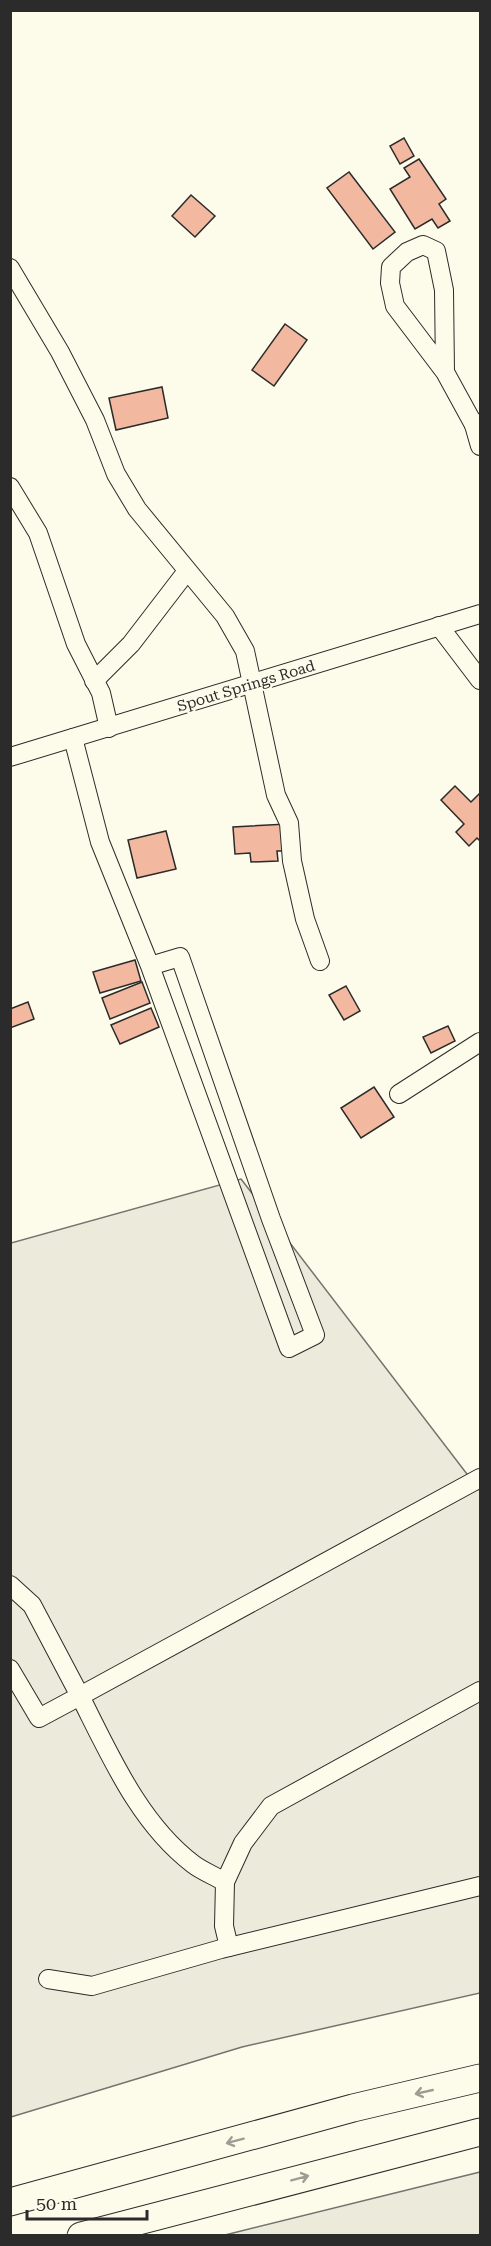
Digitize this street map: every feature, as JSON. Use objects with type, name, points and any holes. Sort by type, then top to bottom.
[{"type":"highway","points":[[10,2202],[353,2108],[480,2078]]},
{"type":"highway","points":[[81,2235],[480,2132]]},
{"type":"street","points":[[445,372],[444,290],[436,251],[423,245],[407,252],[391,267],[390,283],[396,306],[445,372],[477,424],[480,446]]},
{"type":"street","points":[[10,268],[60,352],[95,420],[116,474],[137,509],[225,616],[245,651],[254,683],[276,795],[289,823],[292,861],[305,919],[320,961]]},
{"type":"street","points":[[10,487],[38,532],[76,644],[101,693],[109,728]]},
{"type":"street","points":[[94,681],[130,644],[187,571]]},
{"type":"street","name":"Spout Springs Road","points":[[10,757],[480,614]]},
{"type":"street","points":[[439,626],[480,680]]},
{"type":"street","points":[[72,738],[100,842],[150,966],[289,1348],[315,1335],[271,1219],[180,957],[150,966]]},
{"type":"street","points":[[399,1094],[480,1042]]},
{"type":"street","points":[[10,1669],[39,1718],[480,1478]]},
{"type":"street","points":[[13,1593],[32,1605],[118,1771],[162,1836],[194,1865],[225,1882]]},
{"type":"street","points":[[229,1947],[224,1926],[225,1882],[243,1843],[271,1806],[480,1691]]},
{"type":"street","points":[[48,1978],[92,1986],[229,1947],[480,1886]]},
{"type":"shaded area","points":[[241,1179],[480,1491],[480,1993],[242,2047],[11,2117],[11,1243]]},
{"type":"shaded area","points":[[480,2172],[480,2235],[225,2235]]},
{"type":"building","points":[[404,138],[414,156],[400,164],[390,146]]},
{"type":"building","points":[[419,159],[446,199],[439,204],[450,221],[438,228],[432,219],[415,229],[390,189],[410,177],[404,168]]},
{"type":"building","points":[[349,172],[395,232],[373,249],[327,188]]},
{"type":"building","points":[[191,195],[215,216],[195,237],[172,216]]},
{"type":"building","points":[[285,324],[307,340],[274,386],[252,370]]},
{"type":"building","points":[[162,387],[168,418],[116,430],[109,398]]},
{"type":"building","points":[[455,786],[471,802],[480,793],[480,841],[477,838],[469,846],[456,832],[464,824],[441,800]]},
{"type":"building","points":[[287,824],[289,851],[277,851],[278,861],[251,862],[250,853],[235,854],[233,827]]},
{"type":"building","points":[[166,831],[176,869],[137,878],[128,840]]},
{"type":"building","points":[[135,960],[141,981],[100,993],[93,972]]},
{"type":"building","points":[[142,982],[150,1003],[110,1019],[102,998]]},
{"type":"building","points":[[346,986],[360,1011],[344,1020],[329,995]]},
{"type":"building","points":[[28,1002],[34,1019],[10,1028],[10,1009]]},
{"type":"building","points":[[151,1008],[159,1027],[120,1044],[111,1025]]},
{"type":"building","points":[[448,1026],[455,1041],[431,1053],[423,1037]]},
{"type":"building","points":[[374,1087],[394,1117],[361,1138],[341,1108]]}]
